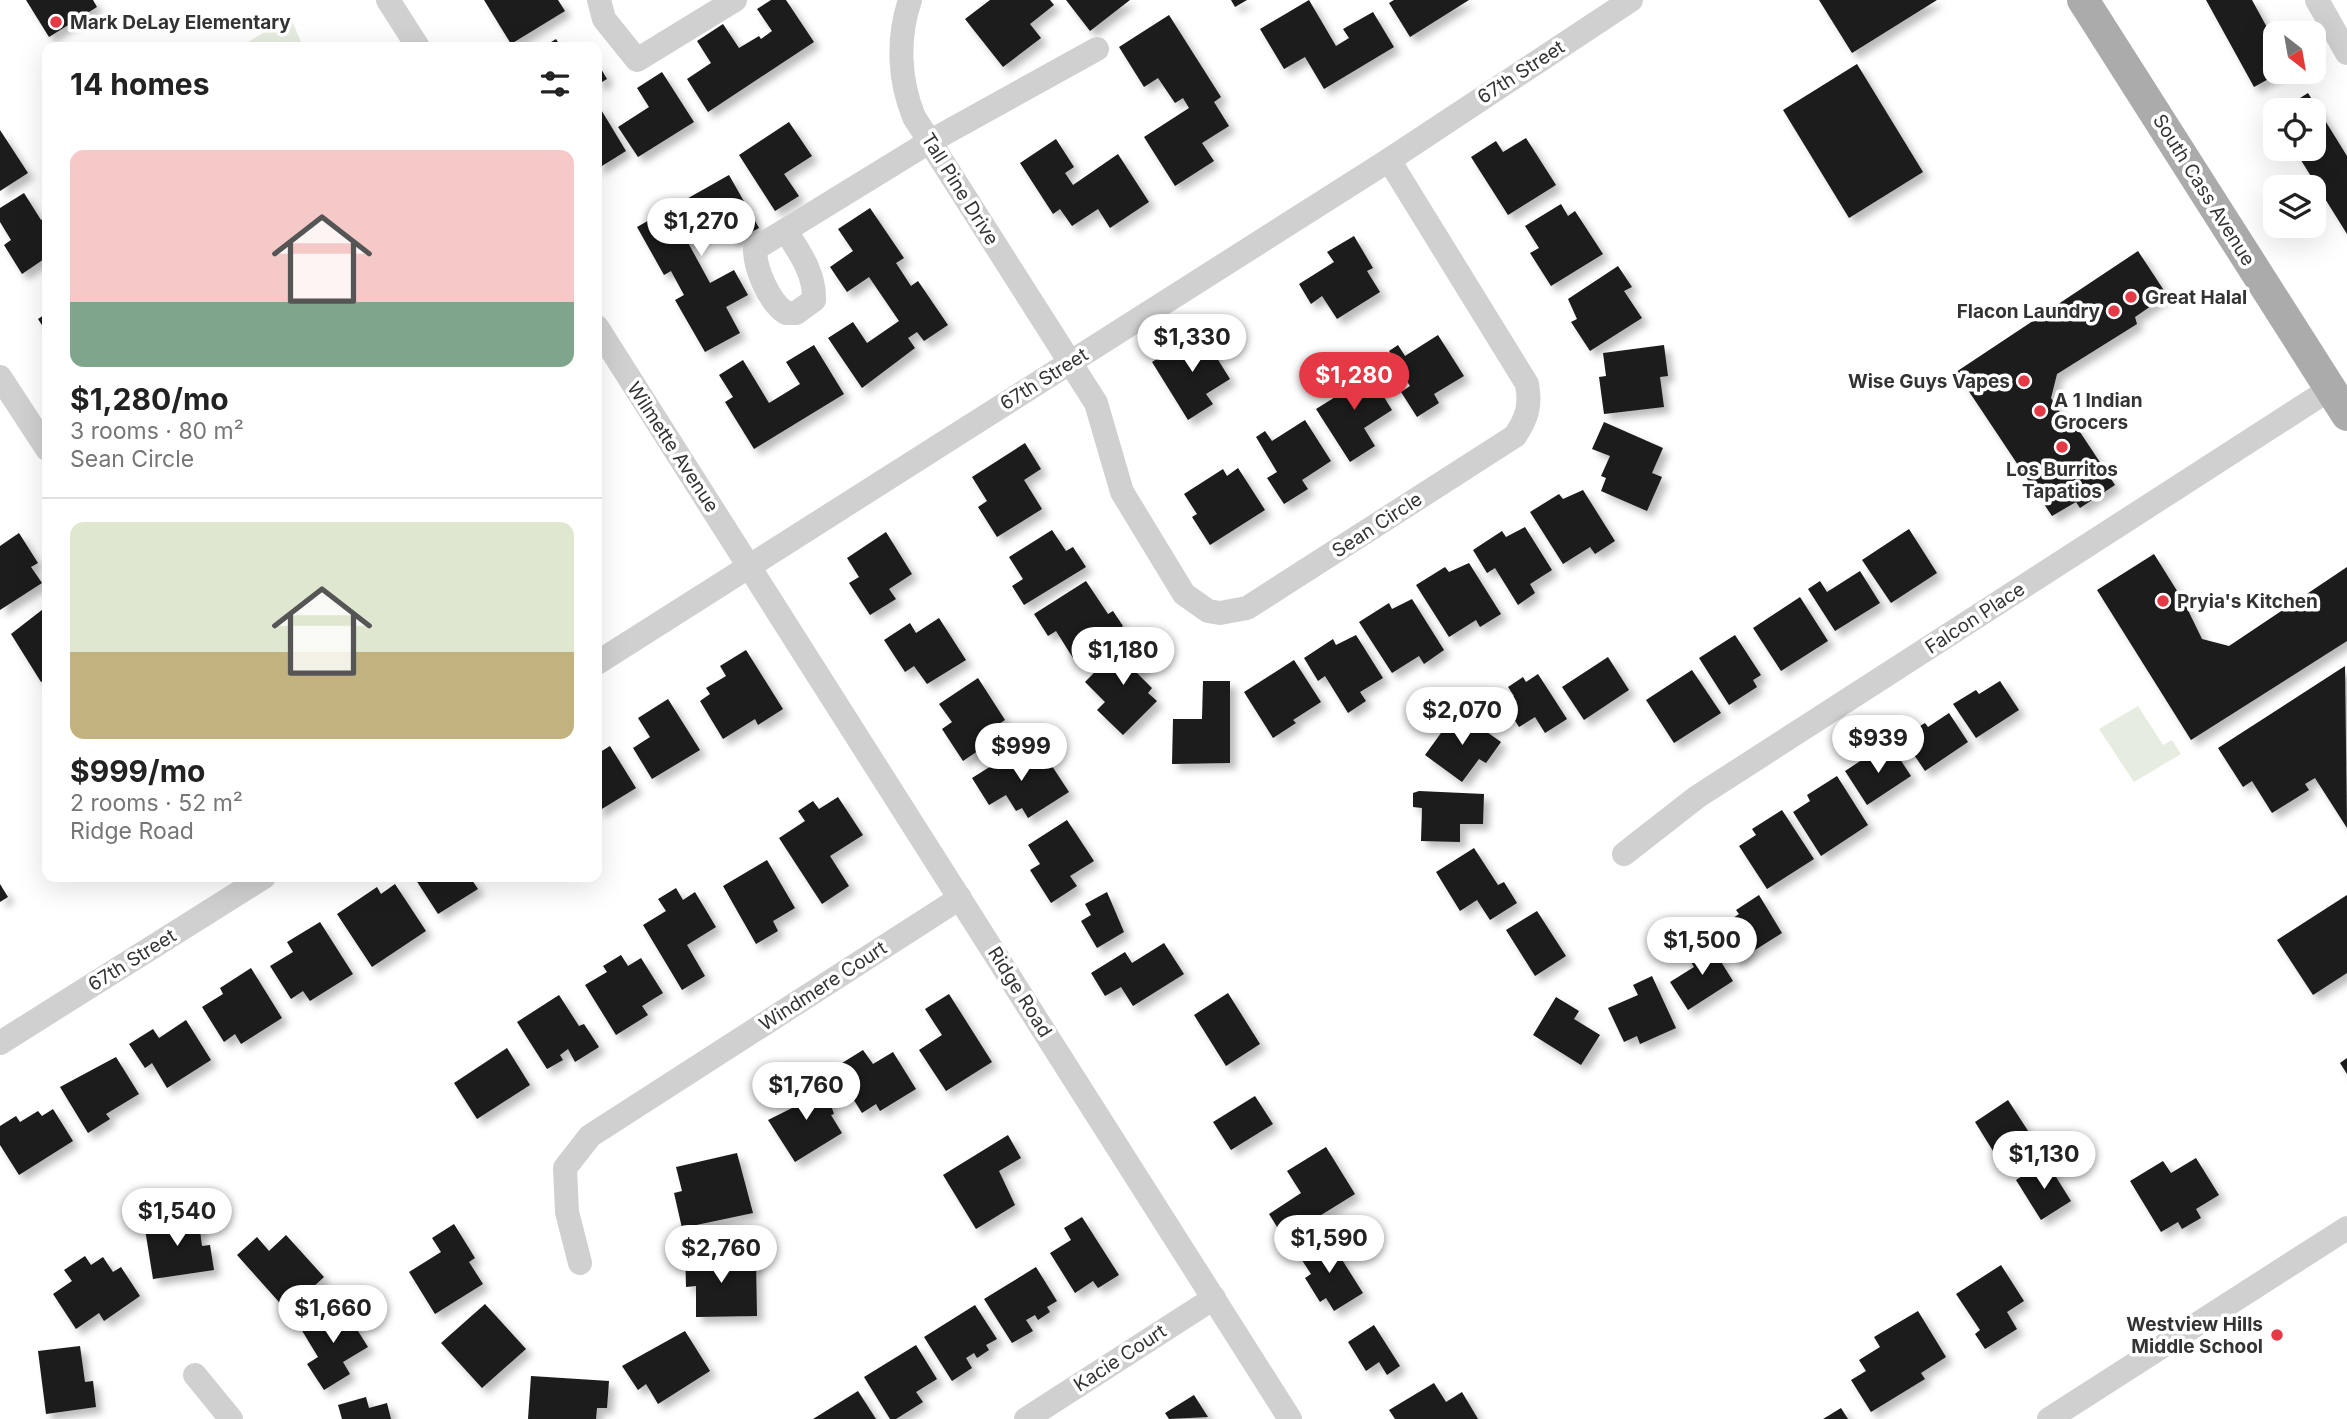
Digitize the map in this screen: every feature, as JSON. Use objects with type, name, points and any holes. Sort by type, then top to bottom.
[{"type":"main road","name":"South Cass Avenue","points":[[2083,0],[2347,415]]},
{"type":"street","points":[[388,0],[415,42]]},
{"type":"street","points":[[599,0],[604,19],[637,60],[706,8],[735,0]]},
{"type":"street","name":"Tall Pine Drive","points":[[910,0],[901,68],[905,93],[929,142],[1070,362]]},
{"type":"street","name":"67th Street","points":[[602,660],[1389,160],[1631,0]]},
{"type":"street","points":[[2317,0],[2347,53]]},
{"type":"street","points":[[786,231],[929,142],[1097,49]]},
{"type":"street","name":"Sean Circle","points":[[1070,362],[1096,403],[1122,492],[1184,594],[1208,611],[1234,612],[1247,608],[1515,436],[1530,408],[1527,384],[1389,160]]},
{"type":"street","name":"Wilmette Avenue","points":[[602,335],[750,565]]},
{"type":"street","points":[[0,377],[42,441]]},
{"type":"street","name":"Falcon Place","points":[[1624,854],[1697,797],[2330,389]]},
{"type":"street","name":"Ridge Road","points":[[750,565],[1290,1419]]},
{"type":"street","name":"67th Street","points":[[0,1043],[256,882]]},
{"type":"street","name":"Windmere Court","points":[[580,1263],[567,1212],[565,1168],[590,1136],[960,898]]},
{"type":"street","points":[[2049,1419],[2347,1228]]},
{"type":"street","name":"Kacie Court","points":[[1026,1419],[1213,1298]]},
{"type":"street","points":[[195,1375],[231,1419]]},
{"type":"shaded area","points":[[290,16],[301,42],[248,42]]},
{"type":"shaded area","points":[[2138,706],[2163,745],[2172,740],[2181,754],[2134,782],[2099,729]]},
{"type":"building","name":"Mark DeLay Elementary","points":[[26,0],[93,0],[97,7],[49,37]]},
{"type":"building","points":[[484,0],[558,0],[565,11],[514,42],[510,42]]},
{"type":"building","points":[[771,0],[786,0],[814,42],[708,112],[687,79],[711,63],[697,41],[723,24],[739,48],[759,36],[761,39],[772,31],[757,9]]},
{"type":"building","points":[[990,0],[1050,0],[1054,5],[1030,24],[1041,38],[1003,67],[965,19]]},
{"type":"building","points":[[1066,0],[1130,0],[1090,31]]},
{"type":"building","points":[[1231,0],[1247,0],[1235,7]]},
{"type":"building","points":[[1309,0],[1336,46],[1349,38],[1343,29],[1373,12],[1394,47],[1324,89],[1305,57],[1284,69],[1260,29]]},
{"type":"building","points":[[1394,0],[1469,0],[1410,37],[1389,3]]},
{"type":"building","points":[[1819,0],[1937,0],[1852,53]]},
{"type":"building","points":[[2206,0],[2252,0],[2264,21],[2263,82],[2254,87]]},
{"type":"building","points":[[1169,15],[1221,97],[1214,102],[1229,126],[1202,143],[1214,161],[1175,186],[1144,137],[1189,108],[1183,98],[1175,103],[1158,78],[1144,87],[1119,47]]},
{"type":"building","points":[[1857,64],[1923,172],[1849,218],[1783,110]]},
{"type":"building","points":[[662,72],[694,122],[638,157],[618,127],[649,107],[637,88]]},
{"type":"building","points":[[602,111],[626,151],[602,166]]},
{"type":"building","points":[[789,122],[812,156],[784,174],[799,196],[775,211],[739,155]]},
{"type":"building","points":[[2326,122],[2347,156],[2347,234],[2326,200],[2326,175],[2310,175],[2301,161],[2326,161]]},
{"type":"building","points":[[0,130],[28,173],[0,191]]},
{"type":"building","points":[[1526,138],[1556,185],[1508,215],[1471,157],[1496,141],[1503,152]]},
{"type":"building","points":[[1056,139],[1074,167],[1065,173],[1073,185],[1118,154],[1149,202],[1110,228],[1098,209],[1072,226],[1060,209],[1053,214],[1020,163]]},
{"type":"building","points":[[729,175],[759,228],[733,242],[720,219],[686,239],[710,283],[734,270],[748,295],[726,307],[740,333],[705,352],[675,300],[684,295],[671,271],[664,275],[637,227]]},
{"type":"building","points":[[24,193],[42,220],[42,260],[22,274],[4,245],[11,240],[0,222],[0,208]]},
{"type":"building","points":[[1561,204],[1568,216],[1575,211],[1603,254],[1551,286],[1530,253],[1539,248],[1525,226]]},
{"type":"building","points":[[870,208],[904,258],[896,263],[911,286],[918,281],[948,325],[924,341],[917,332],[908,338],[915,348],[862,388],[828,338],[853,322],[867,343],[899,321],[869,277],[847,292],[830,267],[853,251],[838,229]]},
{"type":"building","points":[[1354,236],[1373,268],[1367,271],[1380,292],[1337,319],[1322,296],[1311,304],[1299,284],[1334,262],[1327,252]]},
{"type":"building","points":[[2138,251],[2167,295],[2135,317],[2137,324],[2057,374],[2051,398],[2063,417],[2078,429],[2115,485],[2080,508],[2076,502],[2052,516],[1956,372]]},
{"type":"building","points":[[1618,266],[1632,287],[1624,291],[1642,318],[1590,351],[1571,322],[1577,319],[1568,299]]},
{"type":"building","points":[[1200,331],[1230,379],[1206,394],[1213,404],[1188,420],[1152,362]]},
{"type":"building","points":[[1438,335],[1464,376],[1434,394],[1439,403],[1417,417],[1401,392],[1410,386],[1389,351],[1398,345],[1405,356]]},
{"type":"building","points":[[814,345],[844,394],[754,449],[725,402],[733,397],[719,375],[743,360],[769,403],[800,384],[786,362]]},
{"type":"building","points":[[1664,345],[1668,376],[1660,377],[1664,407],[1604,414],[1599,377],[1606,376],[1603,353]]},
{"type":"building","points":[[1364,365],[1392,410],[1364,428],[1375,446],[1350,462],[1316,409],[1340,394],[1333,384]]},
{"type":"building","points":[[1305,420],[1331,461],[1302,480],[1308,489],[1284,504],[1267,478],[1277,472],[1256,437],[1265,431],[1272,441]]},
{"type":"building","points":[[1604,422],[1663,448],[1652,473],[1662,477],[1647,511],[1601,491],[1606,478],[1601,476],[1610,456],[1592,449]]},
{"type":"building","points":[[1025,443],[1041,469],[1024,480],[1042,509],[997,537],[978,507],[987,501],[972,477]]},
{"type":"building","points":[[1238,468],[1265,510],[1210,545],[1192,517],[1197,514],[1184,494],[1223,469],[1227,476]]},
{"type":"building","points":[[1583,490],[1615,541],[1595,554],[1590,547],[1563,564],[1530,512],[1559,494],[1563,499]]},
{"type":"building","points":[[1525,527],[1552,570],[1530,584],[1535,593],[1518,605],[1495,568],[1487,573],[1473,550],[1502,531],[1506,537]]},
{"type":"building","points":[[1909,529],[1937,573],[1891,603],[1862,560]]},
{"type":"building","points":[[1052,530],[1066,551],[1073,547],[1086,567],[1024,605],[1012,586],[1023,579],[1009,557]]},
{"type":"building","points":[[886,532],[912,574],[889,589],[896,599],[870,615],[849,583],[859,577],[847,558]]},
{"type":"building","points":[[19,533],[38,563],[31,567],[42,583],[0,610],[0,546]]},
{"type":"building","points":[[2154,554],[2184,602],[2202,639],[2229,646],[2347,567],[2347,641],[2191,740],[2097,590]]},
{"type":"building","points":[[1469,563],[1501,614],[1480,627],[1476,620],[1449,637],[1416,585],[1445,567],[1449,572]]},
{"type":"building","points":[[1860,571],[1880,603],[1835,631],[1808,589],[1820,581],[1827,592]]},
{"type":"building","points":[[1086,581],[1108,614],[1113,611],[1123,626],[1073,658],[1056,631],[1048,636],[1034,614]]},
{"type":"building","points":[[1800,597],[1828,641],[1781,671],[1753,628]]},
{"type":"building","points":[[1412,599],[1444,650],[1424,664],[1419,656],[1392,673],[1359,622],[1389,603],[1392,609]]},
{"type":"building","points":[[42,610],[42,682],[41,682],[11,634]]},
{"type":"building","points":[[939,618],[966,660],[927,684],[914,666],[905,672],[884,640],[910,623],[916,633]]},
{"type":"building","points":[[1356,635],[1383,678],[1360,692],[1366,701],[1348,713],[1325,676],[1318,681],[1304,658],[1333,639],[1336,645]]},
{"type":"building","points":[[1735,635],[1761,675],[1753,680],[1757,687],[1729,705],[1699,658]]},
{"type":"building","points":[[1129,637],[1152,659],[1137,673],[1152,688],[1148,693],[1157,701],[1123,735],[1097,710],[1105,702],[1085,682]]},
{"type":"building","points":[[746,650],[783,709],[758,725],[755,719],[723,739],[700,701],[710,694],[706,688],[726,676],[720,666]]},
{"type":"building","points":[[1608,657],[1629,690],[1584,720],[1562,687]]},
{"type":"building","points":[[1294,660],[1321,702],[1293,720],[1296,723],[1273,738],[1244,692]]},
{"type":"building","points":[[2345,666],[2347,828],[2315,778],[2305,784],[2309,790],[2272,813],[2252,781],[2243,787],[2218,748]]},
{"type":"building","points":[[1692,670],[1721,713],[1674,743],[1646,700]]},
{"type":"building","points":[[1538,674],[1567,719],[1545,733],[1535,717],[1519,727],[1504,703],[1514,696],[1508,687],[1523,677],[1526,682]]},
{"type":"building","points":[[978,678],[1005,720],[982,735],[988,744],[963,761],[942,729],[952,722],[939,704]]},
{"type":"building","points":[[1203,681],[1230,681],[1230,763],[1172,764],[1173,719],[1202,719]]},
{"type":"building","points":[[2000,681],[2019,710],[1976,738],[1953,704],[1976,690],[1979,694]]},
{"type":"building","points":[[668,699],[700,750],[652,779],[633,748],[650,737],[638,718]]},
{"type":"building","points":[[1457,711],[1501,742],[1486,763],[1479,759],[1462,782],[1425,755]]},
{"type":"building","points":[[1949,713],[1968,742],[1925,771],[1902,737],[1925,723],[1928,727]]},
{"type":"building","points":[[1025,745],[1040,769],[1050,763],[1069,792],[1028,818],[1022,808],[1016,811],[1006,795],[989,805],[972,778]]},
{"type":"building","points":[[610,746],[636,788],[602,809],[602,751]]},
{"type":"building","points":[[1892,747],[1911,776],[1867,805],[1845,771],[1868,756],[1871,761]]},
{"type":"building","points":[[1837,776],[1868,825],[1821,856],[1793,812],[1810,801],[1807,795]]},
{"type":"building","points":[[1413,793],[1484,794],[1483,824],[1460,824],[1460,842],[1421,841],[1422,808],[1413,807]]},
{"type":"building","points":[[838,797],[863,835],[830,856],[849,886],[822,904],[779,838],[805,821],[798,811],[813,801],[819,809]]},
{"type":"building","points":[[1782,810],[1814,859],[1767,889],[1739,846],[1756,835],[1752,829]]},
{"type":"building","points":[[1067,820],[1094,861],[1070,876],[1077,886],[1051,903],[1030,870],[1040,864],[1028,845]]},
{"type":"building","points":[[1474,848],[1498,885],[1504,882],[1517,903],[1490,920],[1477,900],[1460,911],[1436,872]]},
{"type":"building","points":[[767,860],[795,908],[773,921],[778,931],[756,944],[723,886]]},
{"type":"building","points":[[417,882],[473,882],[478,889],[438,914]]},
{"type":"building","points":[[0,884],[8,897],[0,902]]},
{"type":"building","points":[[395,884],[426,931],[372,967],[337,914],[377,887],[381,894]]},
{"type":"building","points":[[676,888],[683,900],[695,892],[716,927],[687,945],[705,976],[682,990],[643,925],[666,911],[658,899]]},
{"type":"building","points":[[1107,892],[1124,932],[1097,948],[1081,921],[1091,915],[1085,904]]},
{"type":"building","points":[[1759,895],[1782,933],[1736,962],[1715,930],[1739,914],[1736,910]]},
{"type":"building","points":[[2347,895],[2347,973],[2313,995],[2277,940]]},
{"type":"building","points":[[1537,911],[1566,956],[1535,976],[1506,930]]},
{"type":"building","points":[[320,922],[353,974],[310,1001],[303,991],[291,999],[270,966],[293,952],[287,942]]},
{"type":"building","points":[[1708,941],[1733,981],[1688,1010],[1670,982],[1694,967],[1687,955]]},
{"type":"building","points":[[1164,943],[1184,974],[1133,1006],[1121,987],[1105,996],[1091,973],[1125,952],[1132,963]]},
{"type":"building","points":[[621,955],[628,966],[641,958],[663,993],[642,1006],[648,1015],[616,1035],[585,985],[607,972],[603,966]]},
{"type":"building","points":[[251,968],[282,1018],[241,1044],[235,1034],[224,1042],[202,1007],[223,994],[220,988]]},
{"type":"building","points":[[1652,976],[1676,1028],[1640,1044],[1637,1036],[1624,1042],[1608,1008],[1638,995],[1633,985]]},
{"type":"building","points":[[1228,993],[1260,1044],[1226,1066],[1194,1015]]},
{"type":"building","points":[[949,994],[992,1062],[946,1091],[919,1050],[942,1035],[925,1009]]},
{"type":"building","points":[[559,995],[579,1026],[584,1024],[599,1047],[575,1062],[568,1049],[560,1055],[563,1060],[547,1069],[517,1022]]},
{"type":"building","points":[[1556,997],[1579,1011],[1574,1019],[1600,1035],[1581,1065],[1533,1035]]},
{"type":"building","points":[[186,1020],[211,1060],[167,1088],[152,1063],[145,1068],[129,1044],[153,1029],[159,1038]]},
{"type":"building","points":[[507,1048],[530,1085],[477,1119],[454,1083]]},
{"type":"building","points":[[863,1050],[873,1064],[893,1052],[916,1089],[880,1111],[876,1104],[862,1113],[834,1068]]},
{"type":"building","points":[[116,1057],[139,1094],[106,1114],[110,1119],[88,1133],[60,1087]]},
{"type":"building","points":[[2347,1058],[2347,1074],[2340,1063]]},
{"type":"building","points":[[816,1080],[830,1103],[834,1114],[831,1115],[842,1133],[795,1162],[768,1120],[792,1108],[786,1099]]},
{"type":"building","points":[[1255,1096],[1273,1124],[1231,1150],[1213,1122]]},
{"type":"building","points":[[2008,1100],[2032,1137],[1998,1159],[1975,1122]]},
{"type":"building","points":[[53,1109],[73,1141],[19,1175],[0,1145],[0,1126],[16,1116],[20,1122],[38,1111],[42,1116]]},
{"type":"building","points":[[1008,1135],[1021,1158],[999,1171],[1015,1205],[976,1229],[943,1175]]},
{"type":"building","points":[[1326,1147],[1355,1194],[1284,1238],[1269,1214],[1301,1193],[1287,1171]]},
{"type":"building","points":[[737,1153],[753,1213],[682,1228],[674,1193],[682,1191],[676,1167]]},
{"type":"building","points":[[2196,1158],[2219,1195],[2196,1209],[2201,1218],[2182,1229],[2178,1222],[2161,1232],[2130,1181],[2163,1161],[2171,1173]]},
{"type":"building","points":[[2046,1161],[2071,1201],[2041,1220],[2016,1180]]},
{"type":"building","points":[[184,1210],[186,1225],[199,1223],[202,1246],[210,1245],[214,1270],[153,1279],[145,1229],[164,1226],[162,1214]]},
{"type":"building","points":[[1082,1217],[1119,1275],[1098,1288],[1093,1281],[1075,1293],[1050,1253],[1071,1240],[1064,1228]]},
{"type":"building","points":[[454,1224],[475,1258],[469,1262],[483,1284],[435,1314],[409,1272],[441,1252],[432,1238]]},
{"type":"building","points":[[286,1235],[324,1277],[287,1311],[237,1255],[257,1237],[269,1251]]},
{"type":"building","points":[[1327,1236],[1363,1293],[1334,1311],[1326,1298],[1320,1302],[1305,1278],[1311,1274],[1298,1254]]},
{"type":"building","points":[[714,1247],[715,1263],[756,1261],[757,1316],[696,1317],[696,1286],[686,1287],[685,1248]]},
{"type":"building","points":[[85,1256],[91,1265],[103,1257],[113,1272],[121,1267],[140,1296],[104,1321],[99,1313],[76,1329],[53,1294],[72,1281],[64,1270]]},
{"type":"building","points":[[2001,1265],[2024,1301],[2007,1312],[2017,1329],[1985,1349],[1975,1334],[1980,1330],[1956,1294]]},
{"type":"building","points":[[1036,1267],[1057,1301],[1047,1307],[1050,1312],[1038,1320],[1035,1315],[1026,1320],[1033,1331],[1012,1343],[984,1299]]},
{"type":"building","points":[[341,1304],[368,1347],[343,1362],[350,1374],[324,1390],[307,1364],[318,1357],[301,1329]]},
{"type":"building","points":[[485,1304],[526,1349],[482,1388],[441,1343]]},
{"type":"building","points":[[975,1305],[997,1339],[986,1345],[989,1350],[977,1358],[974,1353],[966,1358],[972,1368],[952,1381],[924,1337]]},
{"type":"building","points":[[1918,1311],[1946,1357],[1921,1373],[1925,1379],[1871,1412],[1851,1380],[1866,1371],[1859,1360],[1880,1347],[1874,1337]]},
{"type":"building","points":[[1374,1325],[1400,1366],[1387,1375],[1379,1362],[1366,1371],[1348,1342]]},
{"type":"building","points":[[685,1331],[710,1371],[658,1404],[646,1384],[638,1390],[622,1366]]},
{"type":"building","points":[[916,1345],[937,1379],[916,1392],[923,1402],[896,1419],[890,1419],[864,1377]]},
{"type":"building","points":[[80,1346],[85,1382],[93,1381],[96,1407],[46,1414],[38,1351]]},
{"type":"building","points":[[531,1376],[609,1381],[607,1408],[597,1408],[596,1419],[528,1419]]},
{"type":"building","points":[[1434,1383],[1446,1402],[1462,1392],[1478,1419],[1395,1419],[1389,1410]]},
{"type":"building","points":[[858,1391],[876,1419],[813,1419]]},
{"type":"building","points":[[1194,1395],[1208,1417],[1169,1419],[1165,1413]]},
{"type":"building","points":[[366,1397],[369,1408],[387,1403],[391,1419],[342,1419],[338,1405]]},
{"type":"building","points":[[1841,1408],[1848,1419],[1823,1419]]},
{"type":"place","name":"Mark DeLay Elementary","points":[[56,22]]},
{"type":"place","name":"Great Halal","points":[[2131,297]]},
{"type":"place","name":"Flacon Laundry","points":[[2114,311]]},
{"type":"place","name":"Wise Guys Vapes","points":[[2024,381]]},
{"type":"place","name":"A 1 Indian Grocers","points":[[2040,411]]},
{"type":"place","name":"Los Burritos Tapatios","points":[[2062,447]]},
{"type":"place","name":"Pryia's Kitchen","points":[[2163,601]]},
{"type":"place","name":"Westview Hills Middle School","points":[[2277,1335]]}]
